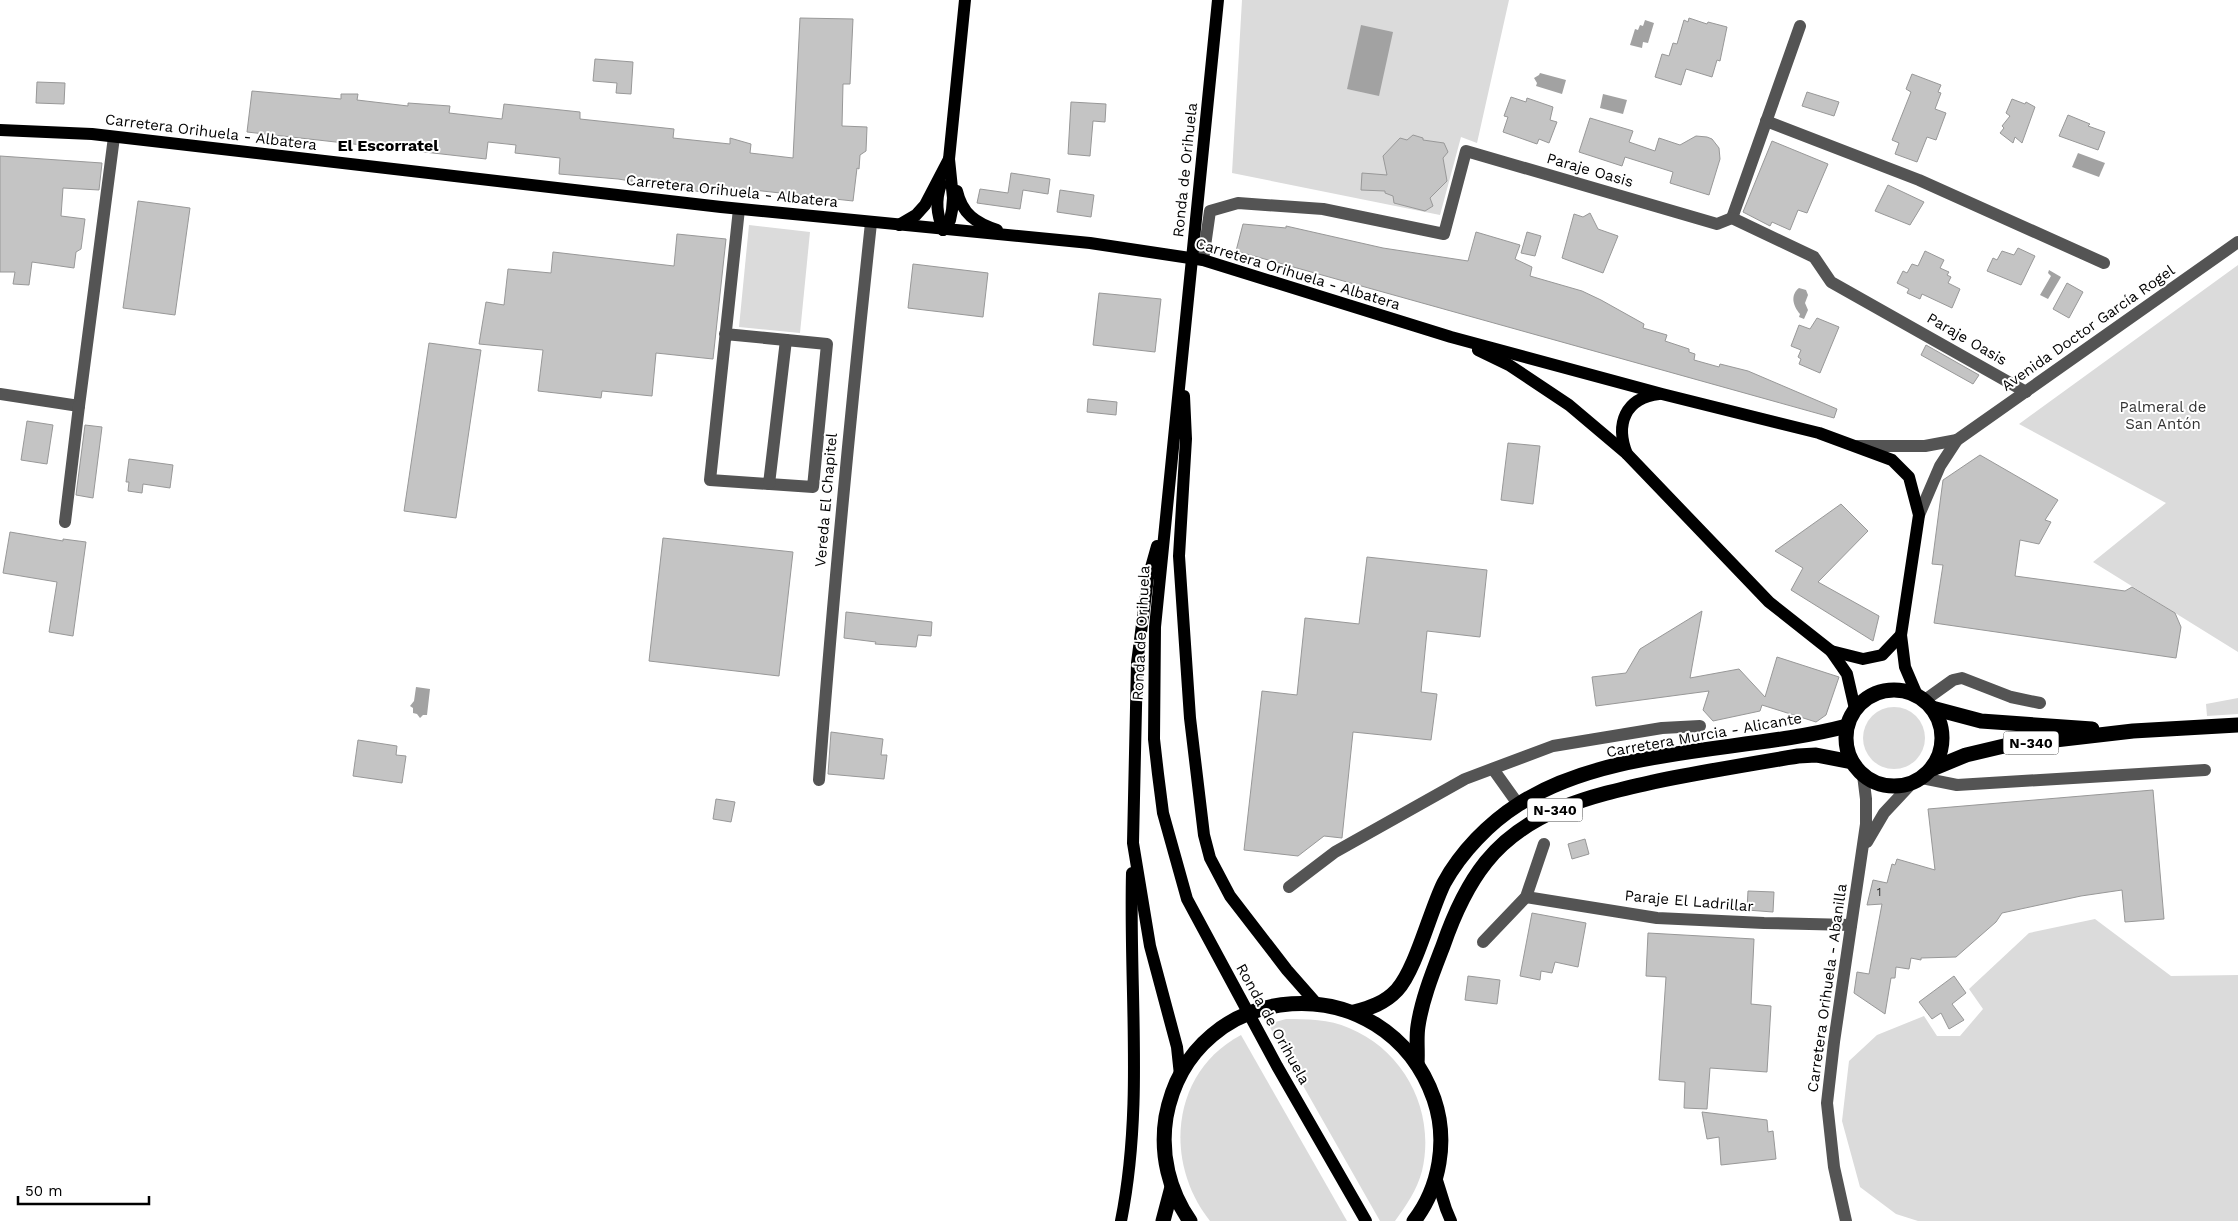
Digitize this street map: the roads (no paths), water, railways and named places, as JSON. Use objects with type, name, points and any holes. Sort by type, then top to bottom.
[{"type":"highway","name":"N-340","points":[[2133,731],[1981,721],[1925,701],[1901,689],[1883,690],[1867,697],[1855,709],[1847,726],[1847,750],[1852,762],[1863,775],[1874,782],[1887,786],[1900,786],[1986,749],[2133,731],[2238,724]]},
{"type":"highway","points":[[1922,776],[1940,751],[1942,732],[1939,719],[1925,701]]},
{"type":"highway","name":"Carretera Murcia - Alicante","points":[[1354,1012],[1374,1006],[1398,989],[1407,974],[1445,882],[1478,838],[1518,804],[1550,787],[1573,778],[1632,762],[1794,738],[1847,726]]},
{"type":"highway","name":"N-340","points":[[1418,1064],[1418,1027],[1449,927],[1462,900],[1486,862],[1504,843],[1526,827],[1569,803],[1593,795],[1670,779],[1798,756],[1816,755],[1852,762]]},
{"type":"highway","name":"N-340","points":[[1190,1221],[1182,1210],[1172,1187],[1165,1159],[1164,1130],[1169,1102],[1180,1075],[1199,1048],[1224,1027],[1238,1019],[1252,1012],[1284,1003],[1316,1003],[1354,1012],[1378,1025],[1400,1042],[1418,1064],[1429,1084],[1437,1107],[1441,1130],[1441,1154],[1436,1177],[1423,1209],[1414,1221]]},
{"type":"highway","name":"N-340","points":[[1163,1221],[1172,1187]]},
{"type":"main road","points":[[943,230],[938,217],[937,196],[949,159],[965,0]]},
{"type":"main road","name":"Ronda de Orihuela","points":[[1213,0],[1217,6],[1166,512],[1154,664],[1154,739],[1158,774],[1163,813],[1187,899],[1276,1066],[1366,1221]]},
{"type":"main road","name":"Carretera Orihuela - Albatera","points":[[0,130],[114,137],[739,209],[1090,243],[1203,260],[1451,337]]},
{"type":"main road","points":[[900,225],[925,205],[949,159]]},
{"type":"main road","points":[[949,159],[962,208],[975,221],[1012,236]]},
{"type":"main road","points":[[1451,337],[1662,394],[1818,433],[1855,446]]},
{"type":"main road","points":[[1451,337],[1509,365],[1569,405],[1628,454],[1769,602],[1831,652],[1847,674],[1855,709]]},
{"type":"main road","points":[[1182,356],[1186,438],[1179,556],[1190,718],[1204,835],[1214,867],[1230,896],[1287,970],[1316,1003]]},
{"type":"main road","points":[[1628,454],[1621,432],[1624,417],[1633,404],[1646,396],[1662,394]]},
{"type":"main road","name":"Avenida Doctor García Rogel","points":[[1855,446],[1892,460],[1910,477],[1919,515],[1901,635],[1905,667],[1925,701]]},
{"type":"main road","points":[[1121,1221],[1132,1147],[1135,1076],[1131,912],[1137,663],[1148,578],[1166,512]]},
{"type":"main road","points":[[1831,652],[1863,659],[1882,654],[1901,635]]},
{"type":"main road","points":[[1133,843],[1150,946],[1177,1047],[1180,1075]]},
{"type":"main road","points":[[1436,1177],[1451,1221]]},
{"type":"street","points":[[1732,218],[1800,26]]},
{"type":"street","points":[[1766,121],[1919,180],[2104,263]]},
{"type":"street","points":[[65,522],[114,137]]},
{"type":"street","name":"Paraje Oasis","points":[[1203,260],[1210,211],[1238,203],[1323,209],[1444,234],[1466,151],[1717,224],[1732,218],[1814,257],[1831,282],[2026,392]]},
{"type":"street","points":[[725,334],[827,344],[813,488],[710,480],[725,334],[739,209]]},
{"type":"street","name":"Vereda El Chapitel","points":[[819,780],[849,425],[871,223]]},
{"type":"street","name":"Avenida Doctor García Rogel","points":[[1919,515],[1940,466],[1957,440],[2238,242]]},
{"type":"street","points":[[768,484],[786,340]]},
{"type":"street","points":[[0,394],[79,406]]},
{"type":"street","name":"Avenida Doctor García Rogel","points":[[1855,446],[1925,446],[1957,440]]},
{"type":"street","points":[[1925,701],[1953,680],[1962,678],[2011,697],[2040,703]]},
{"type":"street","points":[[1289,887],[1335,852],[1465,779],[1553,746],[1662,728],[1700,726]]},
{"type":"street","points":[[1493,769],[1518,804]]},
{"type":"street","points":[[1922,776],[1957,785],[2205,770]]},
{"type":"street","name":"Carretera Orihuela - Abanilla","points":[[1846,1221],[1834,1167],[1827,1103],[1850,924],[1864,849],[1866,808],[1863,775]]},
{"type":"street","name":"Carretera Orihuela - Abanilla","points":[[1864,849],[1884,813],[1922,776]]},
{"type":"street","points":[[1483,942],[1526,897],[1544,844]]},
{"type":"street","name":"Paraje El Ladrillar","points":[[1526,897],[1657,918],[1764,924],[1850,924]]},
{"type":"district","name":"El Escorratel","points":[[388,145]]},
{"type":"park label","name":"Palmeral de San Antón","points":[[2163,416]]}]
